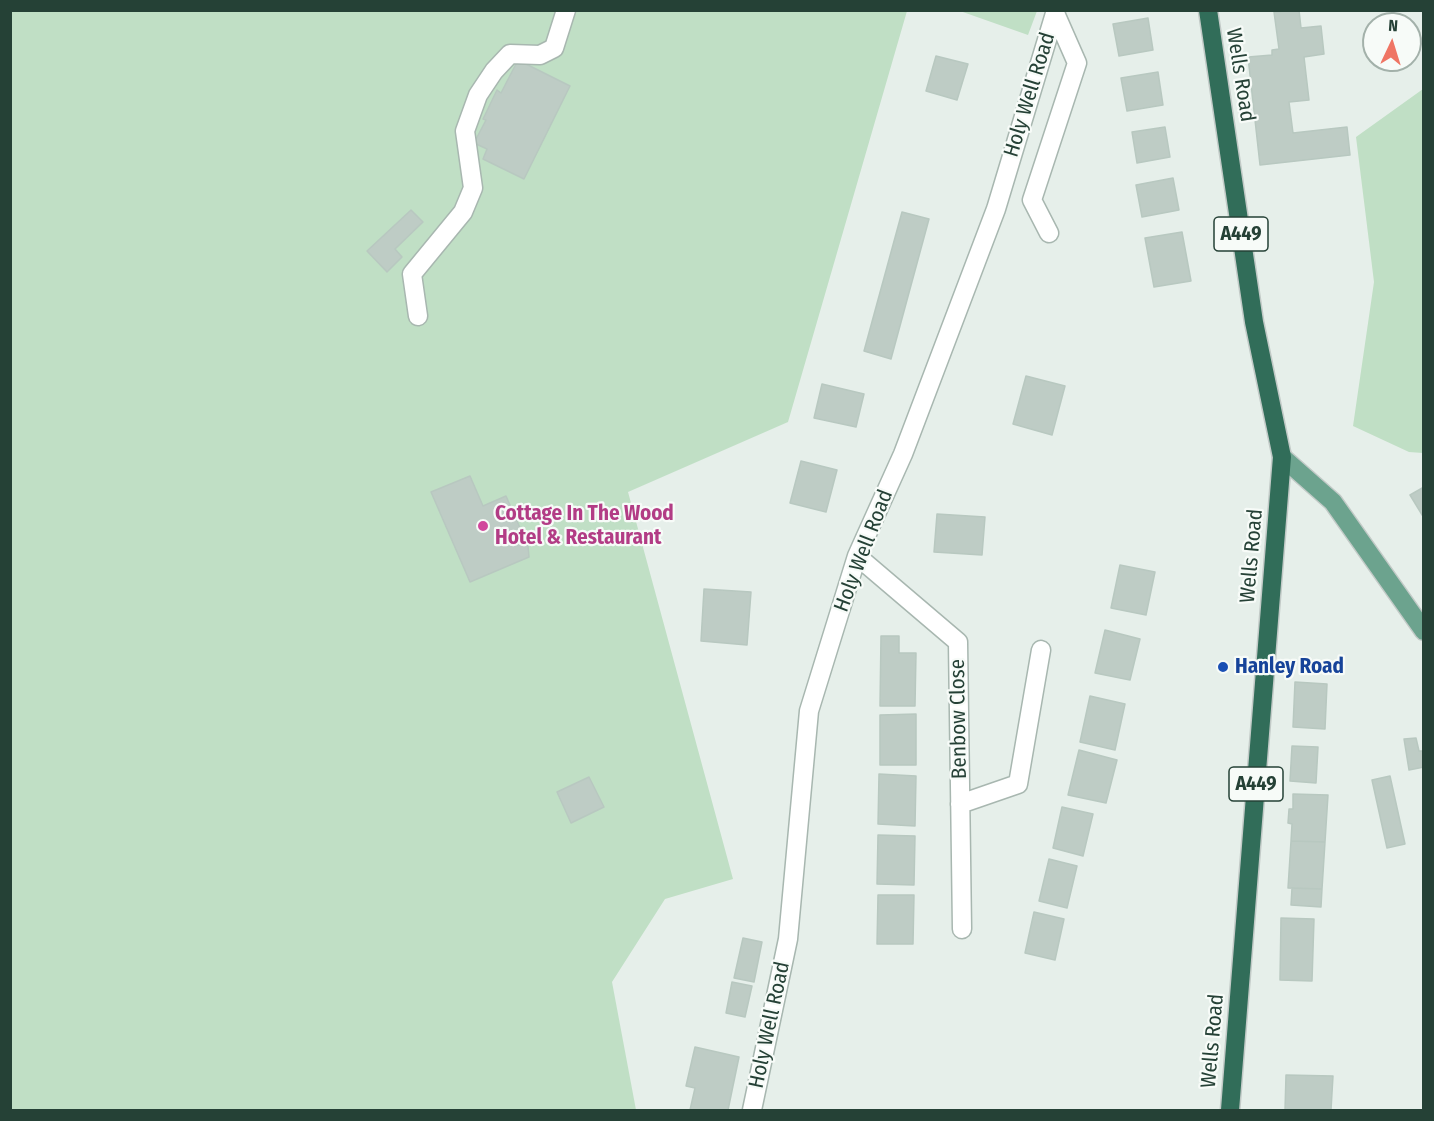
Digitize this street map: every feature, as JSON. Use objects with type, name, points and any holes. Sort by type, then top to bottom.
[{"type":"highway","name":"Wells Road","points":[[1208,10],[1254,322],[1282,457],[1230,1110]]},
{"type":"main road","points":[[1282,457],[1333,502],[1424,631]]},
{"type":"street","points":[[418,316],[412,274],[463,212],[474,188],[465,131],[478,95],[494,71],[510,54],[540,55],[554,48],[566,10]]},
{"type":"street","points":[[1049,233],[1032,200],[1077,63],[1055,12]]},
{"type":"street","name":"Holy Well Road","points":[[752,1110],[788,939],[809,711],[857,556],[903,454],[996,209],[1055,12]]},
{"type":"street","name":"Benbow Close","points":[[857,556],[958,642],[962,929]]},
{"type":"street","points":[[960,804],[1018,784],[1041,650]]},
{"type":"green space","points":[[10,11],[907,11],[788,422],[628,492],[733,879],[665,899],[612,982],[636,1110],[11,1110]]},
{"type":"green space","points":[[960,11],[1037,11],[1028,35]]},
{"type":"green space","points":[[1423,89],[1423,453],[1409,452],[1353,426],[1374,282],[1356,137]]},
{"type":"building","points":[[1299,10],[1301,28],[1321,26],[1324,54],[1304,57],[1309,100],[1289,102],[1293,133],[1347,127],[1350,155],[1260,165],[1248,57],[1272,55],[1272,50],[1279,49],[1274,12]]},
{"type":"building","points":[[1148,18],[1153,50],[1119,56],[1113,24]]},
{"type":"building","points":[[936,56],[968,64],[957,100],[926,91]]},
{"type":"building","points":[[518,60],[570,86],[524,179],[483,159],[487,149],[474,143],[486,120],[483,119],[497,90],[501,93]]},
{"type":"building","points":[[1158,72],[1163,105],[1127,111],[1121,78]]},
{"type":"building","points":[[1165,127],[1170,157],[1137,163],[1132,132]]},
{"type":"building","points":[[1173,178],[1179,210],[1142,217],[1136,185]]},
{"type":"building","points":[[411,210],[423,222],[395,249],[402,257],[387,272],[367,251]]},
{"type":"building","points":[[902,212],[929,219],[891,359],[864,351]]},
{"type":"building","points":[[1182,232],[1191,281],[1154,287],[1145,238]]},
{"type":"building","points":[[1026,376],[1065,386],[1052,435],[1013,424]]},
{"type":"building","points":[[822,384],[864,394],[856,427],[814,418]]},
{"type":"building","points":[[801,461],[837,470],[826,512],[790,503]]},
{"type":"building","name":"Cottage In The Wood Hotel & Restaurant","points":[[470,476],[483,506],[506,496],[528,546],[529,557],[470,582],[431,492]]},
{"type":"building","points":[[1424,487],[1424,518],[1410,495]]},
{"type":"building","points":[[937,514],[985,517],[982,555],[934,552]]},
{"type":"building","points":[[1120,565],[1155,572],[1146,615],[1111,608]]},
{"type":"building","points":[[704,589],[751,592],[747,645],[701,641]]},
{"type":"building","points":[[1105,630],[1140,639],[1130,680],[1095,673]]},
{"type":"building","points":[[881,636],[899,636],[899,653],[916,653],[915,706],[880,706]]},
{"type":"building","points":[[1295,682],[1327,684],[1325,729],[1293,727]]},
{"type":"building","points":[[1090,696],[1125,704],[1115,750],[1080,742]]},
{"type":"building","points":[[916,714],[916,765],[880,765],[880,715]]},
{"type":"building","points":[[1416,738],[1419,751],[1424,751],[1424,767],[1409,770],[1404,739]]},
{"type":"building","points":[[1292,746],[1318,747],[1316,783],[1290,781]]},
{"type":"building","points":[[1079,750],[1117,760],[1106,803],[1068,795]]},
{"type":"building","points":[[879,774],[916,776],[915,826],[878,824]]},
{"type":"building","points":[[1390,776],[1405,844],[1387,848],[1372,780]]},
{"type":"building","points":[[589,777],[604,807],[571,823],[557,792]]},
{"type":"building","points":[[1293,794],[1328,795],[1325,842],[1291,841],[1292,824],[1288,823],[1289,809],[1293,809]]},
{"type":"building","points":[[1062,807],[1093,814],[1083,856],[1053,848]]},
{"type":"building","points":[[878,835],[915,836],[914,885],[877,884]]},
{"type":"building","points":[[1291,841],[1325,842],[1322,889],[1288,888]]},
{"type":"building","points":[[1049,859],[1077,866],[1067,908],[1039,901]]},
{"type":"building","points":[[1292,888],[1322,889],[1321,907],[1291,905]]},
{"type":"building","points":[[878,895],[914,895],[913,944],[877,944]]},
{"type":"building","points":[[1034,912],[1064,919],[1055,960],[1025,953]]},
{"type":"building","points":[[1281,918],[1314,919],[1312,981],[1280,980]]},
{"type":"building","points":[[743,938],[762,942],[754,982],[734,978]]},
{"type":"building","points":[[732,982],[752,986],[745,1017],[726,1013]]},
{"type":"building","points":[[695,1047],[739,1057],[728,1110],[690,1110],[695,1088],[686,1086]]},
{"type":"building","points":[[1286,1075],[1333,1076],[1331,1110],[1285,1110]]},
{"type":"place","name":"Cottage In The Wood Hotel & Restaurant","points":[[483,526]]},
{"type":"place","name":"Hanley Road","points":[[1223,667]]}]
